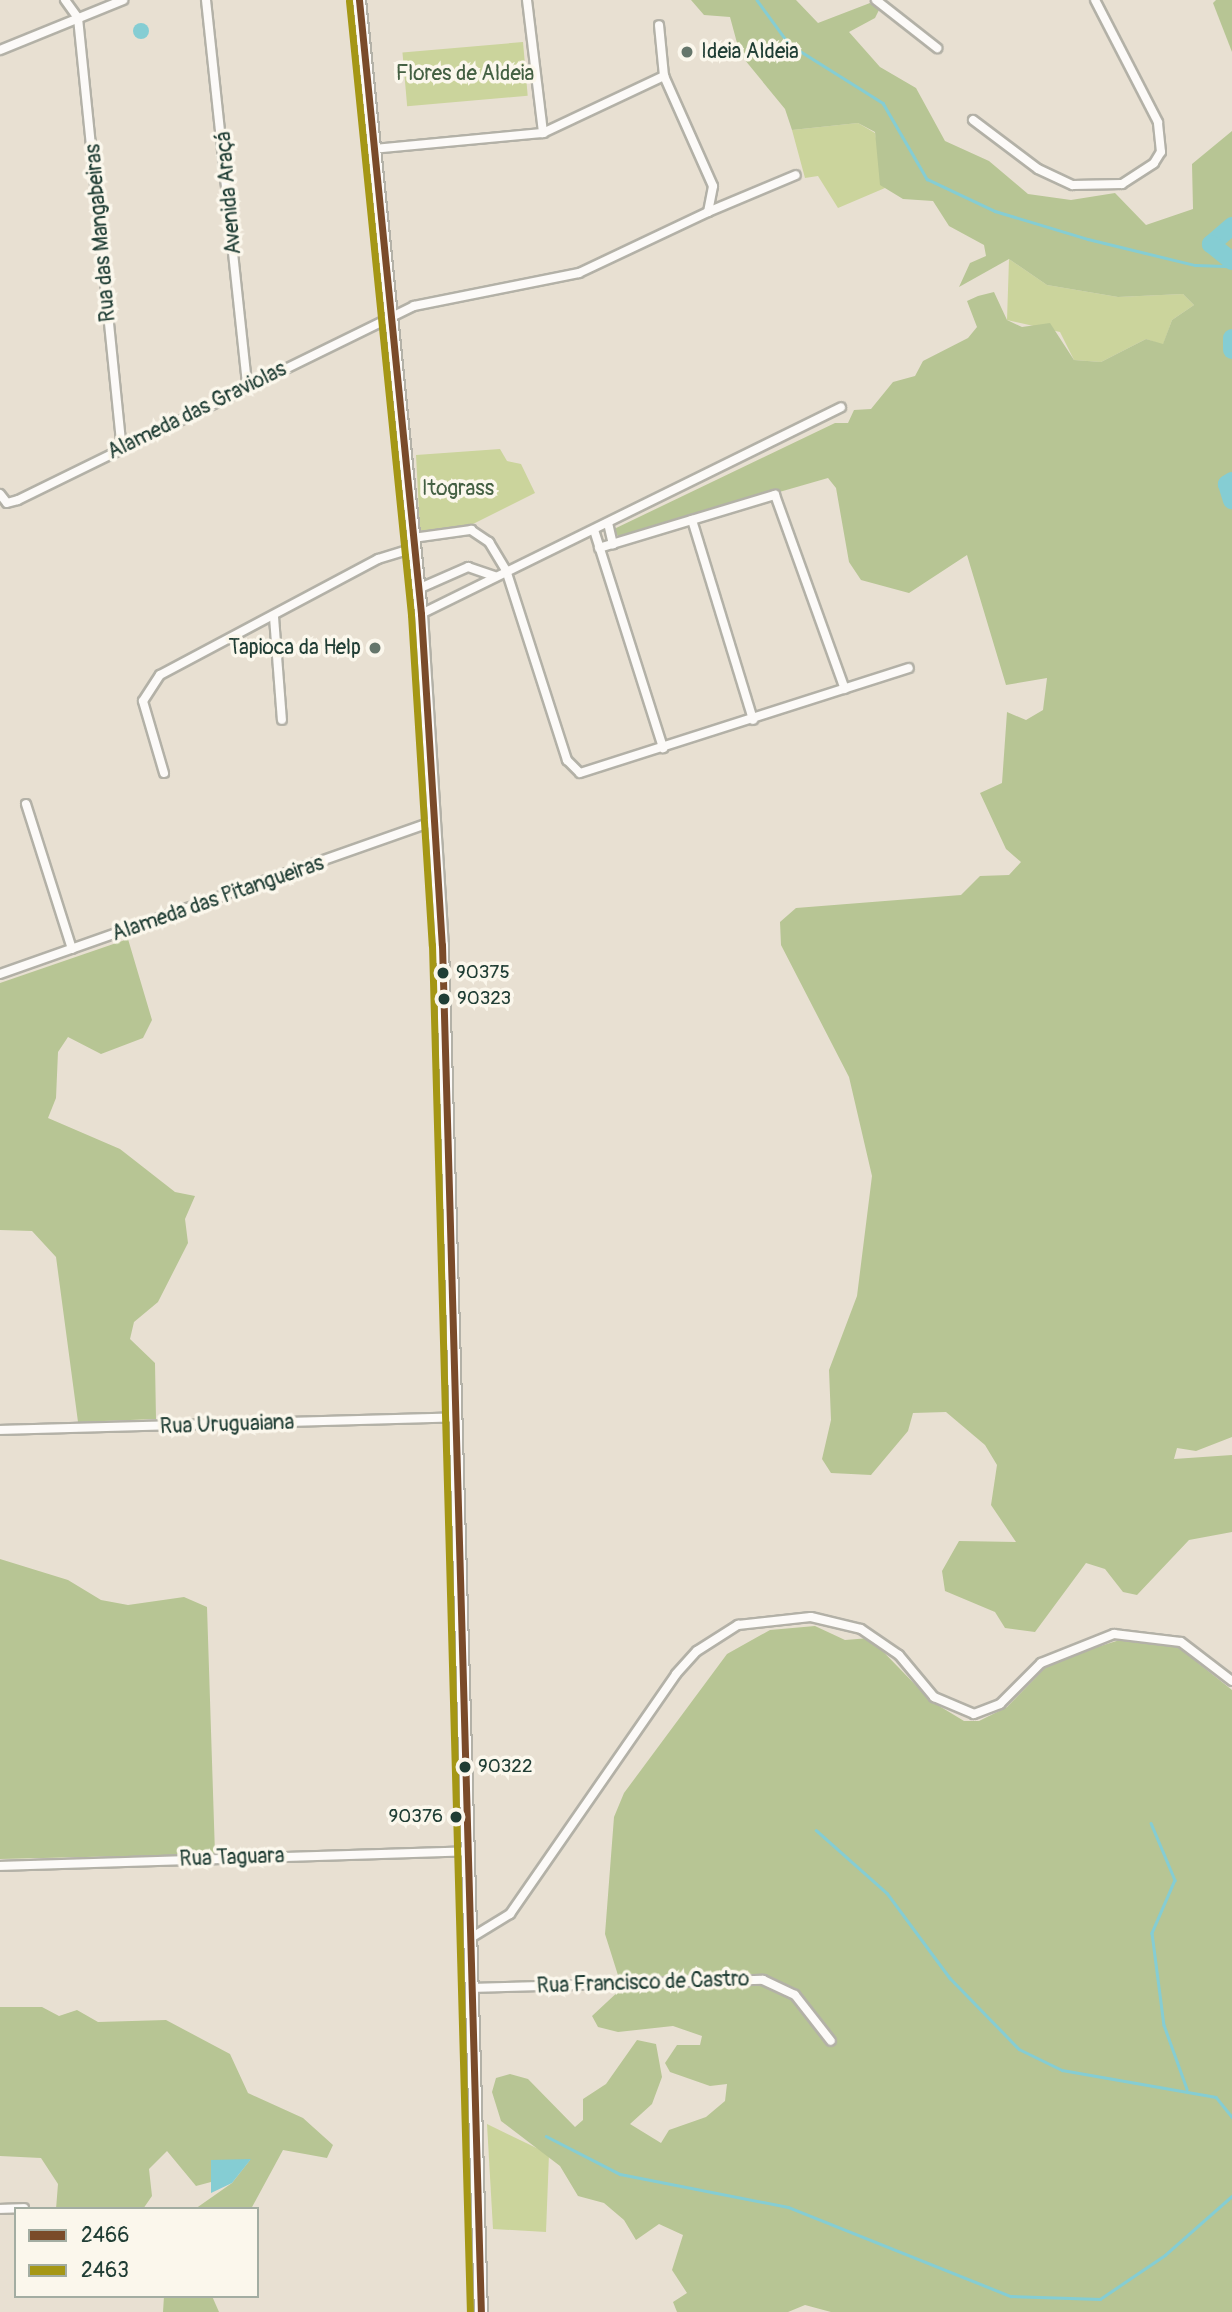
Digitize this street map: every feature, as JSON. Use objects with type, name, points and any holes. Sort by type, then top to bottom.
[{"type":"main road","points":[[359,0],[421,614],[435,821],[467,1940],[481,2312]]},
{"type":"street","points":[[65,0],[78,18]]},
{"type":"street","points":[[0,50],[123,0]]},
{"type":"street","name":"Avenida Araçá","points":[[206,0],[247,386]]},
{"type":"street","points":[[527,0],[543,133]]},
{"type":"street","points":[[876,0],[937,48]]},
{"type":"street","points":[[973,120],[1038,169],[1073,185],[1122,184],[1154,163],[1161,152],[1158,122],[1095,0]]},
{"type":"street","name":"Rua das Mangabeiras","points":[[78,18],[122,448]]},
{"type":"street","points":[[659,25],[664,76],[714,194],[708,212]]},
{"type":"street","points":[[373,149],[543,133],[664,76]]},
{"type":"street","name":"Alameda das Graviolas","points":[[2,497],[18,500],[424,302],[579,273],[708,212],[796,175]]},
{"type":"street","points":[[421,614],[506,569],[594,530],[841,407]]},
{"type":"street","points":[[599,548],[763,495],[779,499],[845,689]]},
{"type":"street","points":[[692,520],[753,720]]},
{"type":"street","points":[[608,523],[613,544]]},
{"type":"street","points":[[594,530],[663,748]]},
{"type":"street","points":[[164,773],[144,709],[151,682],[174,664],[274,617],[378,559],[413,543],[477,531],[506,569],[572,769],[587,773],[909,668]]},
{"type":"street","points":[[418,589],[468,567],[494,576]]},
{"type":"street","points":[[274,617],[282,720]]},
{"type":"street","points":[[26,804],[72,949]]},
{"type":"street","name":"Alameda das Pitangueiras","points":[[0,974],[435,821]]},
{"type":"street","name":"Rua Uruguaiana","points":[[0,1430],[454,1417]]},
{"type":"street","points":[[467,1940],[510,1914],[677,1674],[697,1651],[738,1625],[811,1617],[860,1629],[899,1655],[934,1697],[974,1713],[1000,1704],[1041,1663],[1114,1634],[1181,1642],[1232,1681]]},
{"type":"street","name":"Rua Taguara","points":[[0,1867],[465,1851]]},
{"type":"street","name":"Rua Francisco de Castro","points":[[470,1988],[763,1980],[795,1995],[831,2041]]},
{"type":"green space","points":[[691,0],[796,0],[818,23],[870,3],[879,10],[875,18],[849,32],[880,67],[916,88],[945,141],[989,161],[1028,194],[1071,200],[1115,193],[1146,225],[1193,209],[1192,164],[1232,131],[1232,1437],[1196,1451],[1177,1448],[1174,1459],[1232,1455],[1232,1532],[1189,1540],[1137,1595],[1123,1592],[1105,1569],[1086,1563],[1035,1632],[1005,1628],[995,1612],[945,1591],[942,1571],[959,1541],[1016,1542],[991,1505],[997,1465],[985,1445],[946,1412],[913,1413],[908,1431],[871,1475],[831,1473],[822,1459],[831,1420],[829,1370],[857,1296],[872,1176],[849,1077],[781,945],[780,922],[796,908],[961,895],[980,876],[1009,875],[1021,862],[1006,849],[980,793],[1002,783],[1007,712],[1026,720],[1043,710],[1047,678],[1006,685],[967,555],[909,593],[861,580],[849,562],[836,488],[828,478],[619,538],[614,529],[835,423],[848,423],[854,410],[871,409],[893,382],[915,376],[923,361],[968,338],[977,327],[967,301],[978,296],[994,292],[1007,320],[1022,327],[1050,323],[1074,360],[1101,362],[1146,339],[1163,344],[1172,320],[1194,305],[1183,294],[1118,297],[1047,285],[1009,259],[959,287],[970,263],[986,256],[984,245],[949,226],[933,201],[903,199],[880,185],[875,132],[858,123],[792,130],[785,109],[740,54],[730,17],[704,15]]},
{"type":"green space","points":[[1216,0],[1232,0],[1232,52],[1213,3]]},
{"type":"green space","name":"Flores de Aldeia","points":[[523,42],[528,96],[407,106],[402,53]]},
{"type":"green space","points":[[858,123],[875,133],[885,188],[838,208],[818,176],[805,178],[792,130]]},
{"type":"green space","points":[[1009,259],[1047,285],[1118,297],[1183,294],[1194,305],[1172,320],[1163,345],[1146,339],[1101,362],[1074,360],[1060,332],[1007,320]]},
{"type":"green space","name":"Itograss","points":[[500,449],[507,461],[521,464],[535,493],[473,524],[420,531],[416,455]]},
{"type":"green space","points":[[128,939],[152,1020],[143,1038],[101,1054],[68,1037],[58,1052],[56,1098],[48,1118],[120,1149],[175,1192],[195,1196],[185,1219],[188,1243],[158,1302],[134,1322],[130,1339],[155,1363],[156,1419],[78,1422],[56,1257],[32,1231],[0,1230],[0,983]]},
{"type":"green space","points":[[0,1559],[68,1580],[101,1600],[128,1605],[184,1597],[207,1607],[215,1854],[0,1859]]},
{"type":"green space","points":[[815,1626],[845,1640],[870,1638],[931,1701],[964,1721],[979,1721],[1007,1707],[1052,1661],[1123,1639],[1178,1647],[1232,1690],[1232,2312],[831,2312],[805,2305],[788,2312],[677,2312],[673,2302],[687,2293],[672,2270],[683,2235],[659,2224],[636,2240],[624,2220],[604,2203],[578,2196],[560,2166],[501,2121],[492,2092],[496,2078],[510,2074],[528,2079],[575,2127],[583,2120],[583,2099],[606,2084],[637,2040],[656,2044],[662,2077],[652,2104],[630,2124],[661,2143],[669,2130],[706,2117],[725,2101],[727,2084],[710,2086],[670,2072],[665,2063],[677,2045],[700,2045],[702,2036],[673,2026],[618,2032],[598,2027],[592,2016],[622,1988],[605,1934],[614,1817],[624,1793],[727,1654],[770,1630]]},
{"type":"green space","points":[[0,2007],[42,2007],[59,2016],[77,2010],[98,2022],[166,2020],[230,2054],[248,2093],[303,2118],[333,2145],[327,2158],[283,2150],[252,2207],[198,2207],[232,2183],[250,2160],[211,2160],[211,2182],[196,2186],[167,2151],[149,2169],[152,2196],[144,2207],[56,2207],[58,2184],[41,2158],[0,2156]]},
{"type":"green space","points":[[487,2124],[549,2154],[546,2232],[493,2229]]},
{"type":"green space","points":[[164,2298],[213,2298],[219,2312],[163,2312]]},
{"type":"water","points":[[141,23],[147,25],[147,37],[141,39],[135,37],[133,31],[135,25]]},
{"type":"water","points":[[251,2159],[232,2183],[211,2193],[211,2160]]},
{"type":"waterway","points":[[757,0],[789,44],[883,103],[927,179],[995,211],[1088,239],[1195,265],[1232,266]]},
{"type":"waterway","points":[[1232,226],[1211,244],[1232,261]]},
{"type":"waterway","points":[[1232,338],[1232,350]]},
{"type":"waterway","points":[[1232,481],[1227,484],[1232,500]]},
{"type":"waterway","points":[[1151,1823],[1175,1880],[1152,1933],[1164,2025],[1187,2089]]},
{"type":"waterway","points":[[816,1830],[887,1893],[950,1978],[1019,2049],[1062,2070],[1216,2097],[1232,2117]]},
{"type":"waterway","points":[[546,2136],[620,2174],[788,2207],[1011,2296],[1100,2299],[1165,2255],[1232,2196]]},
{"type":"transit line","name":"2466","points":[[359,0],[421,614],[442,945],[481,2312]]},
{"type":"transit line","name":"2463","points":[[349,1],[411,615],[432,945],[470,2312]]},
{"type":"place","name":"Ideia Aldeia","points":[[687,52]]},
{"type":"place","name":"Tapioca da Help","points":[[375,648]]},
{"type":"place","name":"90375","points":[[443,973]]},
{"type":"place","name":"90323","points":[[444,999]]},
{"type":"place","name":"90322","points":[[465,1767]]},
{"type":"place","name":"90376","points":[[456,1817]]}]
